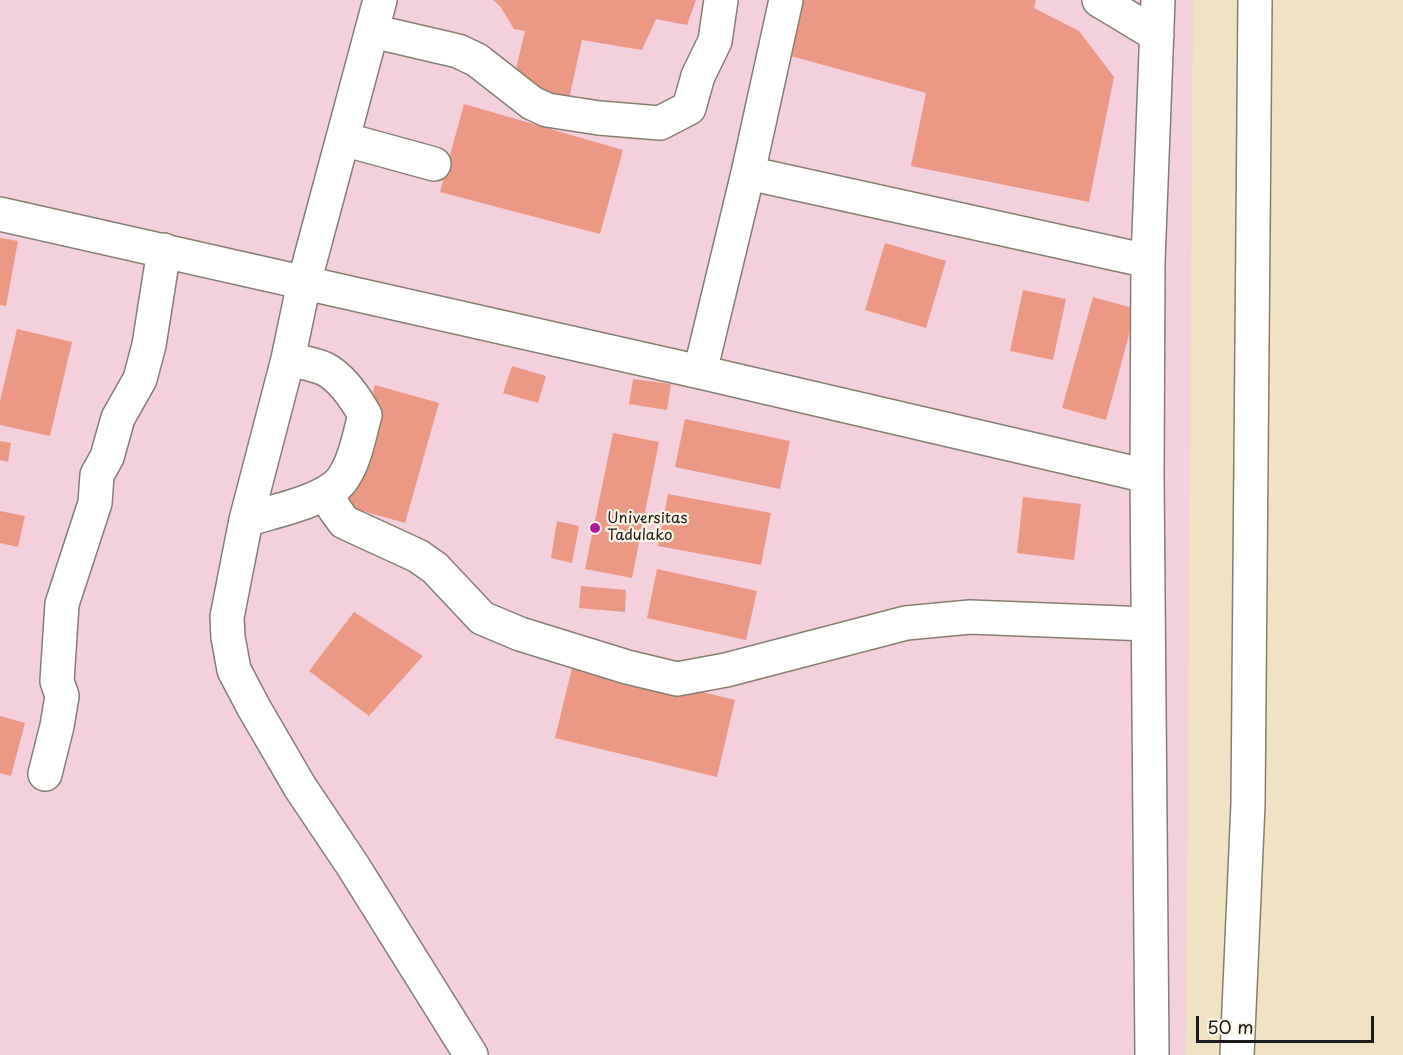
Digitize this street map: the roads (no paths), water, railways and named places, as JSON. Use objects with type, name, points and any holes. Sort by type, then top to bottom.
[{"type":"street","points":[[380,0],[304,282],[288,359],[246,520],[227,617],[228,637],[234,669],[300,787],[353,866],[471,1055]]},
{"type":"street","points":[[372,32],[458,51],[477,60],[532,103],[547,110],[599,118],[660,123],[689,108],[698,76],[715,41],[721,0]]},
{"type":"street","points":[[700,372],[748,173],[786,0]]},
{"type":"street","points":[[1099,0],[1157,35]]},
{"type":"street","points":[[1152,1055],[1147,476],[1148,261],[1158,0]]},
{"type":"street","points":[[1237,1055],[1248,804],[1255,0]]},
{"type":"street","points":[[343,139],[434,164]]},
{"type":"street","points":[[748,173],[1148,261]]},
{"type":"street","points":[[0,214],[700,372],[1147,476]]},
{"type":"street","points":[[45,774],[62,696],[57,681],[62,604],[95,503],[97,475],[107,457],[118,418],[140,379],[149,345],[164,250]]},
{"type":"street","points":[[246,520],[328,492],[342,480],[355,452],[365,415],[358,402],[339,380],[325,369],[288,359]]},
{"type":"street","points":[[328,492],[334,508],[344,522],[418,556],[435,568],[482,618],[520,634],[627,667],[677,679],[737,667],[906,623],[970,617],[1148,624]]},
{"type":"place","name":"Universitas Tadulako","points":[[595,528]]}]
